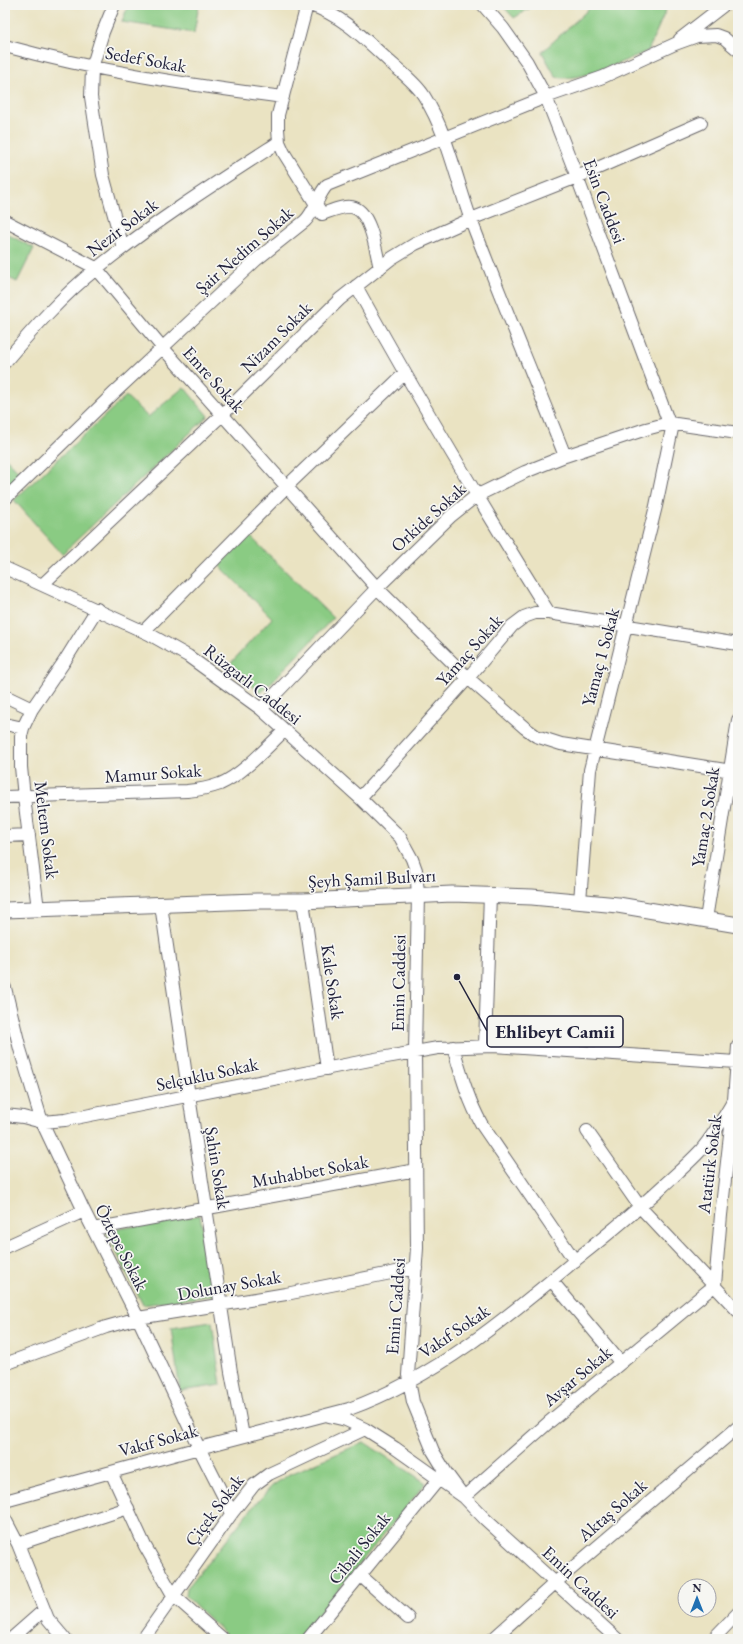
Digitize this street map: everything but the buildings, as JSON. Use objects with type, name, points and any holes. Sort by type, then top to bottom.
[{"type":"main road","name":"Şeyh Şamil Bulvarı","points":[[5,910],[303,900],[418,894],[490,894],[580,901],[655,910],[738,924]]},
{"type":"street","points":[[114,5],[103,32],[92,68],[92,97],[103,175],[123,248]]},
{"type":"street","points":[[306,5],[278,116],[279,142],[322,214],[347,207],[355,207],[366,218],[380,268]]},
{"type":"street","points":[[310,5],[328,12],[349,26],[409,79],[423,95],[445,138],[471,219],[565,456]]},
{"type":"street","name":"Esin Caddesi","points":[[483,5],[503,28],[527,62],[546,97],[671,424]]},
{"type":"street","points":[[675,44],[724,5]]},
{"type":"street","points":[[675,44],[697,36],[716,35],[724,38],[738,50]]},
{"type":"street","name":"Şair Nedim Sokak","points":[[5,499],[256,260],[306,221],[311,215],[321,192],[327,185],[546,97],[603,78],[675,44]]},
{"type":"street","name":"Sedef Sokak","points":[[5,46],[92,68],[185,84],[282,97]]},
{"type":"street","name":"Nizam Sokak","points":[[42,585],[222,415],[340,298],[380,268],[415,244],[471,219],[577,178],[701,123]]},
{"type":"street","name":"Nezir Sokak","points":[[5,362],[25,338],[96,268],[180,207],[279,142]]},
{"type":"street","name":"Emre Sokak","points":[[5,221],[96,268],[162,348],[377,588],[468,678],[524,728],[536,736],[561,744],[734,772]]},
{"type":"street","points":[[356,286],[404,374],[476,496],[549,613]]},
{"type":"street","points":[[144,631],[287,486],[404,374]]},
{"type":"street","name":"Orkide Sokak","points":[[261,709],[377,588],[451,516],[476,496],[505,481],[565,456],[635,432],[671,424],[738,433]]},
{"type":"street","name":"Yamaç 1 Sokak","points":[[580,901],[589,781],[595,750],[628,626],[656,506],[671,424]]},
{"type":"street","name":"Rüzgarlı Caddesi","points":[[5,568],[144,631],[188,656],[261,709],[360,798],[393,830],[407,849],[416,870],[418,894]]},
{"type":"street","name":"Meltem Sokak","points":[[38,909],[20,752],[23,728],[32,709],[97,610]]},
{"type":"street","name":"Yamaç Sokak","points":[[360,798],[468,678],[512,626],[534,613],[549,613],[738,644]]},
{"type":"street","points":[[5,696],[32,709]]},
{"type":"street","name":"Yamaç 2 Sokak","points":[[706,919],[734,772],[738,720]]},
{"type":"street","points":[[5,724],[23,728]]},
{"type":"street","name":"Mamur Sokak","points":[[5,797],[187,792],[213,787],[240,771],[284,731]]},
{"type":"street","points":[[5,836],[29,835]]},
{"type":"street","name":"Emin Caddesi","points":[[418,894],[415,1052],[416,1268],[408,1375],[413,1402],[434,1451],[447,1474],[464,1497],[485,1519],[617,1639]]},
{"type":"street","points":[[485,1046],[490,894]]},
{"type":"street","name":"Kale Sokak","points":[[303,900],[327,1069]]},
{"type":"street","name":"Şahin Sokak","points":[[162,904],[189,1096],[243,1436]]},
{"type":"street","name":"Öztepe Sokak","points":[[5,988],[20,1049],[42,1122],[84,1211],[138,1318],[199,1448],[232,1513]]},
{"type":"street","name":"Selçuklu Sokak","points":[[5,1115],[23,1116],[42,1122],[54,1122],[94,1116],[415,1052],[453,1047],[485,1046],[736,1062]]},
{"type":"street","name":"Atatürk Sokak","points":[[715,1285],[721,1215],[735,1126],[734,1100],[738,1046]]},
{"type":"street","points":[[453,1047],[469,1099],[479,1120],[575,1261]]},
{"type":"street","name":"Vakıf Sokak","points":[[5,1501],[243,1436],[326,1416],[368,1402],[409,1382],[463,1348],[552,1281],[640,1207],[700,1151],[734,1100]]},
{"type":"street","points":[[587,1131],[640,1207],[738,1310]]},
{"type":"street","name":"Muhabbet Sokak","points":[[93,1229],[416,1170]]},
{"type":"street","points":[[5,1247],[84,1211]]},
{"type":"street","name":"Dolunay Sokak","points":[[5,1364],[106,1327],[138,1318],[221,1305],[416,1268]]},
{"type":"street","points":[[552,1281],[621,1363]]},
{"type":"street","name":"Avşar Sokak","points":[[464,1497],[548,1423],[715,1285]]},
{"type":"street","points":[[326,1416],[346,1420],[365,1429],[464,1497]]},
{"type":"street","name":"Aktaş Sokak","points":[[493,1639],[556,1582],[738,1427]]},
{"type":"street","name":"Çiçek Sokak","points":[[143,1639],[232,1513],[254,1485],[269,1474],[365,1429]]},
{"type":"street","points":[[111,1472],[146,1546],[173,1595],[223,1639]]},
{"type":"street","name":"Cibali Sokak","points":[[308,1639],[439,1479]]},
{"type":"street","points":[[18,1544],[128,1508]]},
{"type":"street","points":[[5,1519],[18,1544],[48,1619],[65,1639]]},
{"type":"street","points":[[360,1575],[408,1618]]},
{"type":"street","points":[[11,1639],[44,1610]]},
{"type":"street","points":[[713,1639],[738,1613]]},
{"type":"green space","points":[[128,5],[199,5],[194,33],[122,22]]},
{"type":"green space","points":[[502,5],[535,5],[514,18]]},
{"type":"green space","points":[[593,5],[668,5],[648,51],[589,74],[577,77],[556,77],[542,52]]},
{"type":"green space","points":[[5,233],[34,248],[17,282],[5,276]]},
{"type":"green space","points":[[184,387],[208,416],[62,554],[14,500],[126,396],[148,417]]},
{"type":"green space","points":[[5,457],[21,474],[5,490]]},
{"type":"green space","points":[[250,536],[333,618],[261,693],[228,666],[272,618],[218,564]]},
{"type":"green space","points":[[200,1215],[214,1295],[143,1305],[106,1231]]},
{"type":"green space","points":[[212,1322],[221,1385],[180,1391],[171,1328]]},
{"type":"green space","points":[[364,1442],[426,1483],[298,1639],[230,1639],[186,1596],[187,1588],[272,1486],[288,1475]]},
{"type":"place","name":"Ehlibeyt Camii","points":[[457,977]]}]
